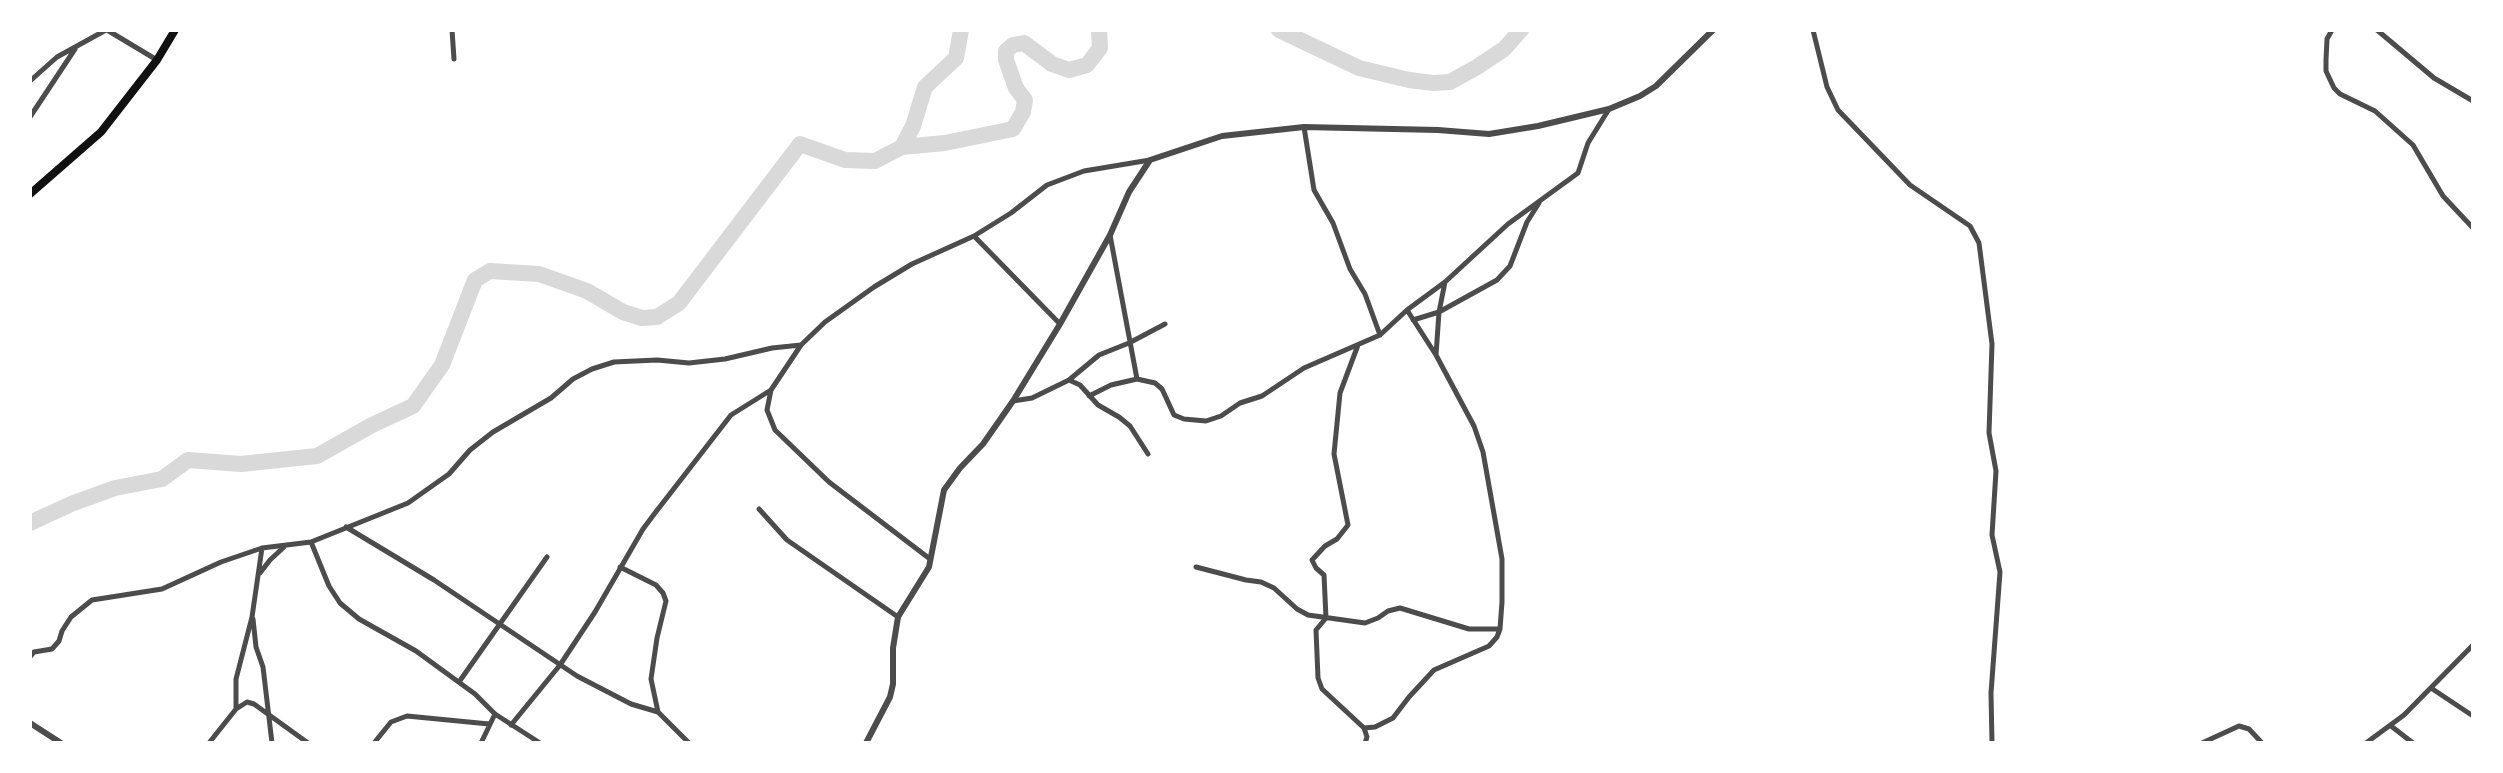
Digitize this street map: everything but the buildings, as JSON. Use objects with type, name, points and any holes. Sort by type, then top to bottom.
[{"type":"main road","points":[[30,194],[101,132],[157,60],[175,30]]},
{"type":"street","points":[[30,81],[57,57],[106,30],[157,60]]},
{"type":"street","points":[[452,30],[454,60]]},
{"type":"street","points":[[930,559],[830,482],[775,430],[767,410],[771,390],[801,345],[825,322],[874,287],[912,264],[974,236],[1011,213],[1047,185],[1084,171],[1150,160],[1222,136],[1304,127],[1489,134],[1538,126],[1609,109],[1656,86],[1713,30]]},
{"type":"street","points":[[1813,30],[1826,86],[1838,110],[1910,185],[1970,226],[1979,243],[1992,344],[1989,433],[1996,471],[1992,535],[2000,572],[1990,693],[1992,743]]},
{"type":"street","points":[[2332,30],[2327,39],[2326,71],[2334,88],[2340,94],[2375,111],[2413,145],[2443,196],[2473,228]]},
{"type":"street","points":[[2377,30],[2434,78],[2473,101]]},
{"type":"street","points":[[30,117],[75,49]]},
{"type":"street","points":[[1089,396],[1111,385],[1137,379],[1155,383],[1162,389],[1174,415],[1206,421],[1221,416],[1240,403],[1262,396],[1304,368],[1380,335],[1445,282],[1508,223],[1578,173],[1588,143],[1609,109]]},
{"type":"street","points":[[1304,127],[1314,190],[1333,223],[1350,269],[1365,294],[1380,335]]},
{"type":"street","points":[[866,743],[886,705],[893,684],[893,648],[898,617],[922,580],[930,559],[944,490],[983,444],[1013,401],[1060,324],[1110,235],[1129,192],[1150,160]]},
{"type":"street","points":[[1413,320],[1439,312],[1497,280],[1510,266],[1527,222],[1541,201]]},
{"type":"street","points":[[1110,235],[1137,379]]},
{"type":"street","points":[[974,236],[1060,324]]},
{"type":"street","points":[[1436,355],[1439,312],[1445,282]]},
{"type":"street","points":[[1364,729],[1393,718],[1409,696],[1434,670],[1489,646],[1500,629],[1502,559],[1483,452],[1475,426],[1408,310]]},
{"type":"street","points":[[1013,401],[1032,397],[1069,380],[1099,355],[1165,324]]},
{"type":"street","points":[[30,657],[34,652],[51,649],[59,641],[71,617],[92,600],[162,589],[221,562],[262,548],[311,542],[419,496],[449,474],[470,450],[493,432],[551,398],[573,379],[592,369],[614,362],[657,360],[689,363],[726,359],[772,348],[801,345]]},
{"type":"street","points":[[1358,345],[1340,393],[1334,454],[1348,525],[1337,539],[1325,546],[1312,561],[1324,575],[1326,618],[1316,630],[1318,678],[1322,689],[1364,729],[1367,737],[1365,743]]},
{"type":"street","points":[[1069,380],[1080,384],[1098,405],[1119,416],[1130,426],[1148,454]]},
{"type":"street","points":[[511,725],[560,665],[595,612],[643,529],[731,415],[771,390]]},
{"type":"street","points":[[759,509],[788,540],[898,617]]},
{"type":"street","points":[[346,527],[434,579],[560,665],[619,698],[658,712],[688,743]]},
{"type":"street","points":[[311,542],[329,586],[340,603],[359,619],[416,651],[475,694],[495,714],[540,743]]},
{"type":"street","points":[[258,576],[284,546]]},
{"type":"street","points":[[236,709],[236,680],[252,617],[262,548]]},
{"type":"street","points":[[459,682],[548,557]]},
{"type":"street","points":[[621,567],[656,585],[666,601],[651,679],[658,712]]},
{"type":"street","points":[[1196,567],[1261,582],[1274,588],[1297,609],[1308,615],[1365,623],[1400,608],[1469,629],[1500,629]]},
{"type":"street","points":[[252,617],[256,647],[263,667],[272,743]]},
{"type":"street","points":[[2366,743],[2391,726],[2473,645]]},
{"type":"street","points":[[2431,688],[2473,716]]},
{"type":"street","points":[[209,743],[236,709],[247,702],[254,704],[308,743]]},
{"type":"street","points":[[481,743],[495,714]]},
{"type":"street","points":[[373,743],[391,722],[407,716],[489,724]]},
{"type":"street","points":[[30,723],[61,743]]},
{"type":"street","points":[[2202,743],[2239,726],[2249,729],[2262,743]]},
{"type":"street","points":[[2391,726],[2413,743]]},
{"type":"waterway","points":[[30,523],[115,488],[162,479],[188,460],[241,464],[317,456],[413,406],[442,365],[475,280],[490,271],[539,274],[587,291],[623,312],[642,318],[657,317],[679,303],[800,144],[845,160],[875,161],[902,147],[913,126],[925,87],[956,58],[961,30]]},
{"type":"waterway","points":[[902,147],[945,143],[1013,129],[1023,112],[1025,100],[1016,88],[1006,60],[1006,51],[1013,45],[1024,43],[1052,64],[1069,70],[1087,65],[1100,48],[1099,30]]},
{"type":"waterway","points":[[1279,30],[1359,68],[1433,83],[1450,82],[1477,67],[1504,49],[1521,30]]}]
